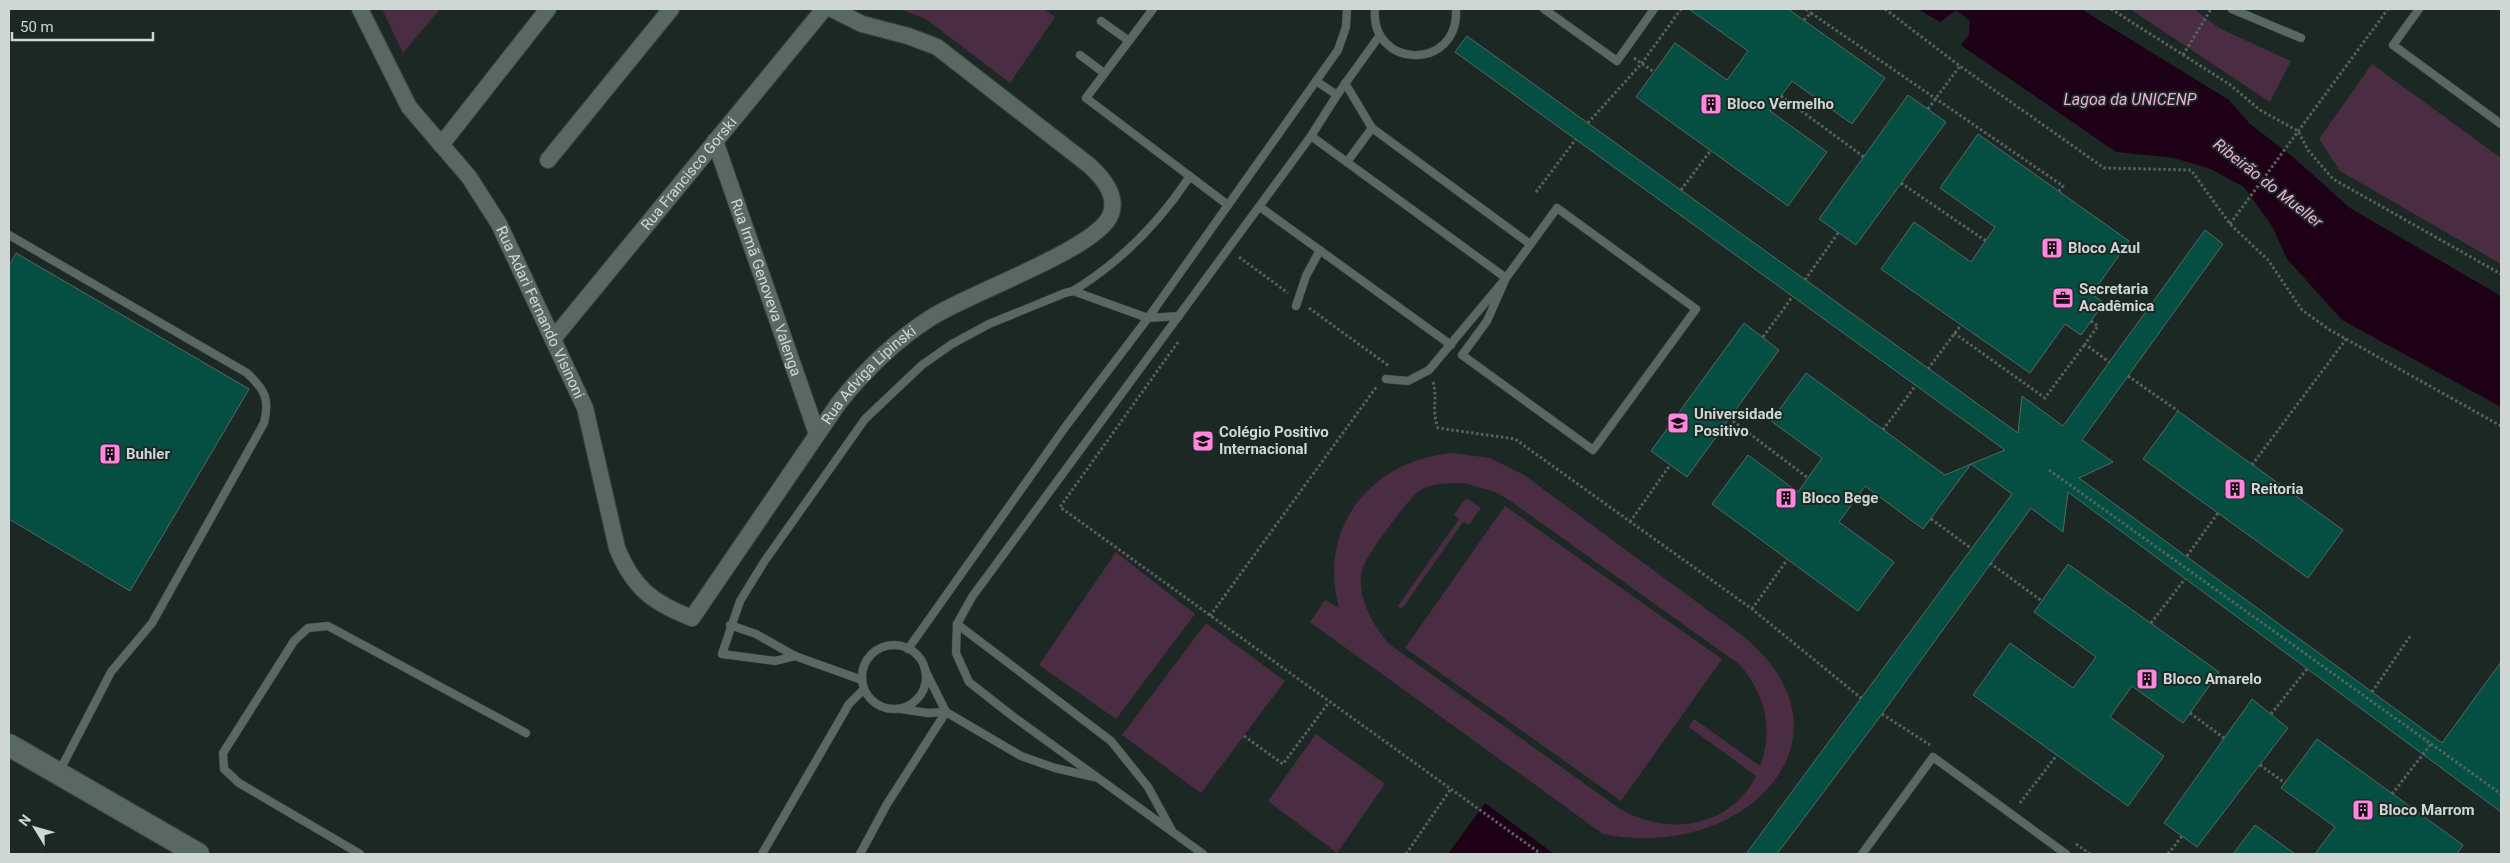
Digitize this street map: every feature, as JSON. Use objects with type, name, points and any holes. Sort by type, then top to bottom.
[{"type":"main road","points":[[9,745],[198,854]]},
{"type":"street","name":"Rua Adari Fernando Visinoni","points":[[360,9],[405,101],[485,199],[553,339],[588,416],[617,548],[625,569],[636,584],[651,598],[668,609],[692,618]]},
{"type":"street","points":[[441,145],[548,9]]},
{"type":"street","points":[[548,160],[671,9]]},
{"type":"street","name":"Rua Francisco Gorski","points":[[553,339],[824,9]]},
{"type":"street","name":"Rua Adviga Lipinski","points":[[692,618],[817,434],[860,377],[904,336],[958,302],[1078,245],[1097,232],[1108,219],[1113,208],[1112,195],[1105,182],[1090,166],[950,56],[923,41],[862,24],[832,9]]},
{"type":"street","name":"Rua Irmã Genoveva Valenga","points":[[715,142],[817,434]]},
{"type":"lane","points":[[1152,9],[1086,98],[1228,205]]},
{"type":"lane","points":[[908,649],[1066,426],[1148,318],[1338,50],[1346,27],[1347,9]]},
{"type":"lane","points":[[1375,9],[1375,23],[1380,35],[1398,53],[1411,56],[1424,55],[1437,50],[1447,41],[1453,30],[1456,9]]},
{"type":"lane","points":[[1544,9],[1617,61],[1654,9]]},
{"type":"lane","points":[[2232,9],[2302,38]]},
{"type":"lane","points":[[2419,9],[2393,45],[2501,124]]},
{"type":"lane","points":[[1101,21],[1128,41]]},
{"type":"lane","points":[[1203,854],[969,682],[956,653],[956,624],[972,597],[1260,207],[1311,136],[1336,95],[1380,35]]},
{"type":"lane","points":[[1080,55],[1104,73]]},
{"type":"lane","points":[[1316,81],[1336,95]]},
{"type":"lane","points":[[1345,83],[1372,128],[1530,244]]},
{"type":"lane","points":[[1347,162],[1372,128]]},
{"type":"lane","points":[[1311,136],[1506,278]]},
{"type":"lane","points":[[795,656],[775,661],[722,654],[730,625],[740,601],[764,562],[865,419],[891,392],[952,344],[989,324],[1073,291],[1101,274],[1143,238],[1172,204],[1190,176]]},
{"type":"lane","points":[[1260,207],[1451,345]]},
{"type":"lane","points":[[1384,377],[1408,381],[1429,370],[1451,345],[1479,307],[1506,278],[1557,208],[1696,309],[1593,450],[1462,355],[1487,321],[1506,278]]},
{"type":"lane","points":[[9,235],[247,373],[261,386],[268,406],[264,422],[152,623],[111,672],[58,774]]},
{"type":"lane","points":[[1297,303],[1306,276],[1320,250]]},
{"type":"lane","points":[[1073,291],[1148,318],[1179,316]]},
{"type":"lane","points":[[956,624],[1111,741],[1148,787],[1172,831]]},
{"type":"lane","points":[[730,625],[756,634],[795,656],[862,680]]},
{"type":"lane","points":[[360,854],[238,783],[224,769],[223,753],[294,641],[308,628],[328,626],[526,733]]},
{"type":"lane","points":[[946,712],[928,713],[886,709],[872,702],[864,689],[862,680],[866,661],[874,652],[885,647],[897,645],[908,649],[920,658],[946,712],[1021,756],[1055,768],[1098,778]]},
{"type":"lane","points":[[900,709],[916,701],[924,688],[926,672]]},
{"type":"lane","points":[[762,854],[849,704],[864,689]]},
{"type":"lane","points":[[860,854],[887,804],[946,712]]},
{"type":"lane","points":[[1862,854],[1933,757],[2066,854]]},
{"type":"path","points":[[1588,123],[1642,63],[1681,9]]},
{"type":"path","points":[[1806,9],[2063,186],[2060,191]]},
{"type":"path","points":[[1885,9],[1960,66],[2104,168],[2191,170],[2230,224],[2268,260],[2302,310],[2346,338],[2501,426]]},
{"type":"path","points":[[2111,9],[2229,84],[2260,110],[2298,131],[2308,150],[2333,179],[2501,274]]},
{"type":"path","points":[[2183,55],[2212,9]]},
{"type":"path","points":[[2230,224],[2388,9]]},
{"type":"path","points":[[1804,20],[1811,12]]},
{"type":"path","points":[[1624,51],[1654,72]]},
{"type":"path","points":[[1928,109],[1960,66]]},
{"type":"path","points":[[1781,96],[1864,157]]},
{"type":"path","points":[[1536,192],[1576,140]]},
{"type":"path","points":[[1681,190],[1711,150]]},
{"type":"path","points":[[1902,184],[1986,241]]},
{"type":"path","points":[[1805,280],[1838,233]]},
{"type":"path","points":[[1210,616],[1390,367],[1297,303],[1239,257],[1234,265]]},
{"type":"path","points":[[1763,338],[1792,296]]},
{"type":"path","points":[[1954,333],[2045,398],[2098,326],[2091,321]]},
{"type":"path","points":[[1928,369],[1961,325]]},
{"type":"path","points":[[1181,338],[1060,507],[1540,854]]},
{"type":"path","points":[[2252,465],[2346,338]]},
{"type":"path","points":[[2085,344],[2109,362]]},
{"type":"path","points":[[1429,370],[1436,392],[1433,414],[1438,428],[1516,439],[1752,609],[1862,698]]},
{"type":"path","points":[[2128,376],[2178,411]]},
{"type":"path","points":[[1883,430],[1916,385]]},
{"type":"path","points":[[1729,418],[1808,478]]},
{"type":"path","points":[[1630,522],[1670,465]]},
{"type":"path","points":[[2050,470],[2501,793]]},
{"type":"path","points":[[2187,556],[2218,513]]},
{"type":"path","points":[[1931,519],[1972,549]]},
{"type":"path","points":[[1752,609],[1787,560]]},
{"type":"path","points":[[1990,563],[2042,601]]},
{"type":"path","points":[[2152,623],[2185,579]]},
{"type":"path","points":[[2372,692],[2411,635]]},
{"type":"path","points":[[2271,714],[2307,669]]},
{"type":"path","points":[[1244,736],[1284,764],[1329,702]]},
{"type":"path","points":[[2190,713],[2224,738]]},
{"type":"path","points":[[2392,794],[2431,744]]},
{"type":"path","points":[[2020,803],[2057,755]]},
{"type":"path","points":[[2260,765],[2285,783]]},
{"type":"path","points":[[1406,854],[1450,790]]},
{"type":"path","points":[[2168,854],[2182,836]]},
{"type":"shaded area","points":[[382,9],[440,9],[403,53]]},
{"type":"shaded area","points":[[899,9],[1044,9],[1055,17],[1010,83],[926,19]]},
{"type":"shaded area","points":[[2130,9],[2194,9],[2219,28],[2291,61],[2270,102]]},
{"type":"shaded area","points":[[2372,64],[2501,158],[2501,264],[2340,171],[2319,139]]},
{"type":"shaded area","points":[[1453,453],[1490,458],[1524,475],[1743,636],[1778,675],[1793,714],[1790,751],[1772,784],[1741,811],[1701,830],[1654,838],[1603,834],[1310,622],[1325,600],[1339,608],[1334,578],[1336,551],[1344,525],[1357,503],[1375,484],[1398,469],[1424,458]],"holes":[[[1464,483],[1495,492],[1509,500],[1740,665],[1749,676],[1756,688],[1765,713],[1766,739],[1760,766],[1694,719],[1689,727],[1756,776],[1744,794],[1730,807],[1714,817],[1696,822],[1677,824],[1658,823],[1639,818],[1620,809],[1389,644],[1383,636],[1367,610],[1361,590],[1362,570],[1378,541],[1397,516],[1419,491],[1434,485]]]},
{"type":"shaded area","points":[[1466,498],[1481,508],[1469,525],[1463,522],[1402,609],[1398,606],[1459,519],[1454,515]]},
{"type":"shaded area","points":[[1505,506],[1722,659],[1621,801],[1405,648]]},
{"type":"shaded area","points":[[1116,552],[1195,614],[1116,719],[1039,665]]},
{"type":"shaded area","points":[[1206,623],[1285,681],[1201,793],[1122,735]]},
{"type":"shaded area","points":[[1316,734],[1385,784],[1337,853],[1268,801]]},
{"type":"water","name":"Lagoa da UNICENP","points":[[1918,9],[2081,9],[2229,100],[2250,124],[2293,157],[2350,208],[2501,296],[2501,407],[2342,320],[2287,259],[2272,226],[2244,187],[2211,169],[2174,158],[2116,152],[1961,45],[1969,35],[1970,21],[1956,10],[1940,22]]},
{"type":"water","points":[[1485,803],[1554,854],[1448,854]]},
{"type":"building","name":"Bloco Vermelho","points":[[1689,9],[1788,9],[1885,78],[1852,124],[1792,81],[1770,111],[1827,152],[1788,206],[1636,97],[1675,43],[1727,80],[1748,51]]},
{"type":"building","points":[[1467,36],[2018,433],[2022,396],[2063,426],[2205,230],[2223,244],[2082,440],[2113,462],[2079,478],[2442,743],[2501,662],[2501,812],[2068,492],[2063,532],[2031,508],[1882,714],[1777,854],[1746,854],[2012,494],[1971,464],[2005,450],[1455,52]]},
{"type":"building","points":[[1908,95],[1946,122],[1856,245],[1819,219]]},
{"type":"building","name":"Bloco Azul","points":[[1978,134],[2129,241],[2092,294],[2104,303],[2081,335],[2065,324],[2030,373],[1881,269],[1914,222],[1971,262],[1995,227],[1940,188]]},
{"type":"building","name":"Buhler","points":[[16,253],[249,389],[130,591],[9,519],[9,266]]},
{"type":"building","points":[[1744,323],[1779,350],[1687,477],[1651,451]]},
{"type":"building","name":"Bloco Bege","points":[[1806,373],[1945,475],[1971,464],[1923,529],[1865,486],[1839,522],[1894,562],[1858,611],[1712,504],[1748,455],[1798,492],[1822,458],[1771,421]]},
{"type":"building","name":"Reitoria","points":[[2178,411],[2343,530],[2308,578],[2143,459]]},
{"type":"building","name":"Bloco Amarelo","points":[[2068,564],[2219,672],[2183,723],[2132,686],[2110,717],[2164,756],[2128,806],[1973,695],[2010,643],[2073,688],[2096,657],[2034,612]]},
{"type":"building","points":[[2252,699],[2288,728],[2197,847],[2164,823]]},
{"type":"building","name":"Bloco Marrom","points":[[2317,739],[2463,845],[2457,854],[2315,854],[2335,827],[2281,788]]},
{"type":"building","points":[[2255,825],[2295,854],[2233,854]]},
{"type":"place","name":"Bloco Vermelho","points":[[1711,104]]},
{"type":"place","name":"Bloco Azul","points":[[2052,248]]},
{"type":"place","name":"Secretaria Acadêmica","points":[[2063,298]]},
{"type":"place","name":"Universidade Positivo","points":[[1678,423]]},
{"type":"place","name":"Colégio Positivo Internacional","points":[[1203,441]]},
{"type":"place","name":"Buhler","points":[[110,454]]},
{"type":"place","name":"Reitoria","points":[[2235,489]]},
{"type":"place","name":"Bloco Bege","points":[[1786,498]]},
{"type":"place","name":"Bloco Amarelo","points":[[2147,679]]},
{"type":"place","name":"Bloco Marrom","points":[[2363,810]]},
{"type":"water label","name":"Ribeirão do Mueller","points":[[2268,183]]}]
